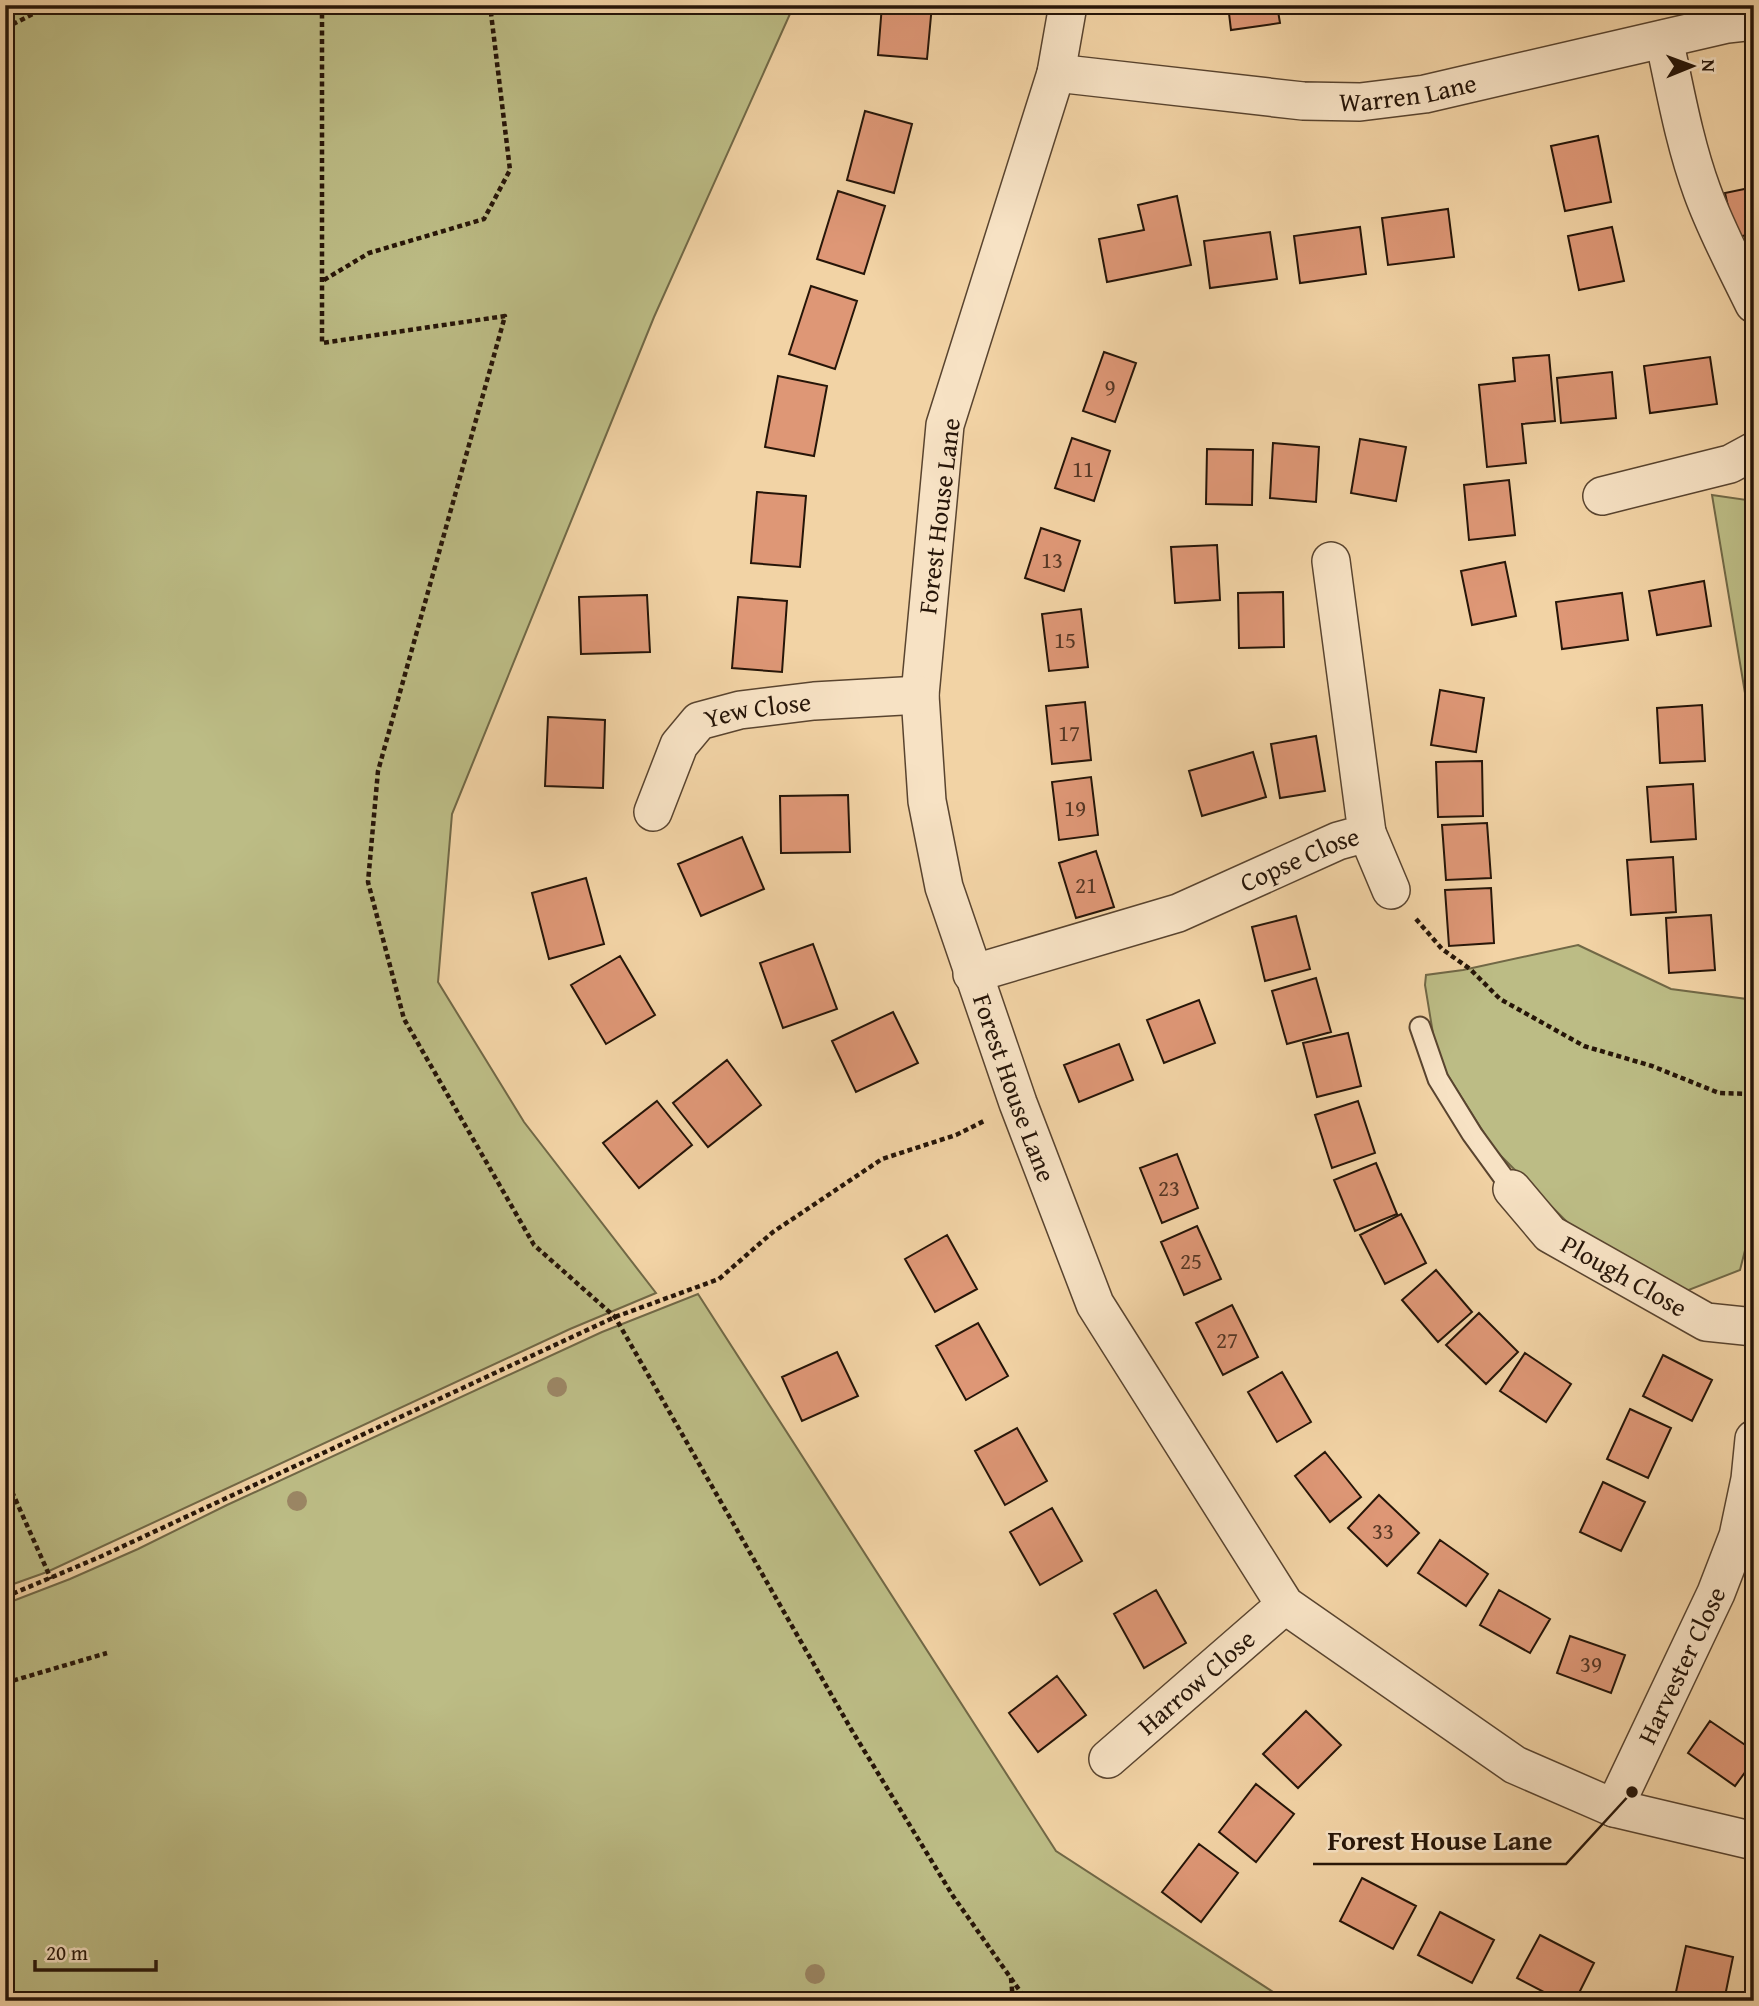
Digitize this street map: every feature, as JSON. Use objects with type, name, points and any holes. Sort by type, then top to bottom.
[{"type":"street","name":"Forest House Lane","points":[[1068,5],[1056,72],[945,425],[920,695],[927,801],[944,887],[1018,1103],[1095,1304],[1285,1605],[1515,1765],[1614,1808],[1754,1842]]},
{"type":"street","name":"Warren Lane","points":[[1056,72],[1303,101],[1360,102],[1425,94],[1727,24],[1754,21]]},
{"type":"street","points":[[1664,38],[1686,140],[1702,190],[1718,231],[1754,304]]},
{"type":"street","points":[[1602,496],[1730,464],[1754,451]]},
{"type":"street","name":"Copse Close","points":[[972,974],[1178,913],[1338,841],[1367,833],[1331,561]]},
{"type":"street","name":"Yew Close","points":[[653,812],[679,745],[699,721],[740,710],[814,701],[920,695]]},
{"type":"street","points":[[1367,833],[1391,890]]},
{"type":"street","name":"Plough Close","points":[[1512,1189],[1550,1234],[1562,1241],[1706,1322],[1754,1327]]},
{"type":"street","name":"Harvester Close","points":[[1614,1808],[1716,1593],[1738,1536],[1750,1479],[1754,1438]]},
{"type":"street","name":"Harrow Close","points":[[1108,1759],[1285,1605]]},
{"type":"lane","points":[[1420,1027],[1438,1079],[1472,1134],[1512,1189]]},
{"type":"path","points":[[5,28],[51,5]]},
{"type":"path","points":[[322,5],[323,343],[505,316],[379,771],[368,882],[404,1019],[534,1245],[615,1318],[857,1740],[953,1895],[1027,2001]]},
{"type":"path","points":[[324,280],[369,253],[484,219],[510,170],[490,5]]},
{"type":"path","points":[[1391,890],[1442,950],[1470,969],[1500,999],[1584,1046],[1652,1066],[1718,1093],[1753,1096]]},
{"type":"path","points":[[5,1597],[51,1579],[615,1318],[719,1279],[773,1232],[883,1159],[956,1135],[1018,1103]]},
{"type":"path","points":[[5,1476],[51,1579]]},
{"type":"path","points":[[5,1683],[107,1653]]},
{"type":"path","points":[[1011,1977],[1013,2001]]},
{"type":"green space","points":[[5,5],[794,5],[654,317],[452,814],[438,982],[524,1122],[656,1293],[570,1329],[47,1572],[5,1587]]},
{"type":"green space","points":[[1712,495],[1754,501],[1754,719],[1747,705]]},
{"type":"green space","points":[[1578,945],[1671,989],[1754,1000],[1754,1215],[1740,1270],[1681,1293],[1609,1264],[1494,1149],[1437,1058],[1425,985],[1426,975],[1463,970]]},
{"type":"green space","points":[[698,1294],[1056,1851],[1287,2001],[5,2001],[5,1604],[138,1549],[227,1505],[602,1332]]},
{"type":"building","points":[[882,5],[932,5],[927,59],[878,55]]},
{"type":"building","points":[[1228,5],[1277,5],[1280,23],[1231,30]]},
{"type":"building","points":[[865,111],[912,124],[894,193],[847,180]]},
{"type":"building","points":[[1598,136],[1611,202],[1565,211],[1551,146]]},
{"type":"building","points":[[1754,187],[1754,233],[1735,238],[1725,193]]},
{"type":"building","points":[[838,191],[885,206],[864,274],[817,259]]},
{"type":"building","points":[[1177,196],[1191,265],[1107,282],[1099,239],[1144,230],[1138,205]]},
{"type":"building","points":[[1448,209],[1454,257],[1388,265],[1382,218]]},
{"type":"building","points":[[1360,227],[1366,274],[1300,283],[1294,236]]},
{"type":"building","points":[[1612,227],[1624,281],[1579,290],[1568,236]]},
{"type":"building","points":[[1270,232],[1277,279],[1210,288],[1204,241]]},
{"type":"building","points":[[811,286],[857,301],[835,369],[789,354]]},
{"type":"building","points":[[1104,352],[1136,363],[1115,422],[1083,411]]},
{"type":"building","points":[[1549,355],[1555,421],[1522,424],[1526,463],[1487,467],[1479,385],[1515,381],[1513,358]]},
{"type":"building","points":[[1710,357],[1717,404],[1650,413],[1644,366]]},
{"type":"building","points":[[1612,372],[1616,418],[1561,423],[1557,378]]},
{"type":"building","points":[[778,376],[827,386],[814,456],[765,447]]},
{"type":"building","points":[[1072,438],[1110,451],[1094,501],[1055,488]]},
{"type":"building","points":[[1360,439],[1406,447],[1396,501],[1351,493]]},
{"type":"building","points":[[1273,443],[1319,447],[1316,502],[1270,498]]},
{"type":"building","points":[[1207,449],[1253,450],[1252,505],[1206,504]]},
{"type":"building","points":[[1509,480],[1515,535],[1469,540],[1464,485]]},
{"type":"building","points":[[757,492],[806,496],[800,567],[751,563]]},
{"type":"building","points":[[1041,528],[1080,541],[1064,591],[1025,578]]},
{"type":"building","points":[[1217,545],[1220,600],[1175,603],[1171,547]]},
{"type":"building","points":[[1505,562],[1516,616],[1472,625],[1461,571]]},
{"type":"building","points":[[1704,581],[1711,626],[1657,635],[1649,591]]},
{"type":"building","points":[[1283,592],[1284,647],[1239,648],[1238,593]]},
{"type":"building","points":[[1622,593],[1628,640],[1562,649],[1556,602]]},
{"type":"building","points":[[647,595],[650,652],[581,654],[579,597]]},
{"type":"building","points":[[738,597],[787,601],[782,672],[732,668]]},
{"type":"building","points":[[1081,609],[1088,667],[1049,671],[1042,614]]},
{"type":"building","points":[[1440,690],[1484,698],[1476,752],[1431,745]]},
{"type":"building","points":[[1085,702],[1091,760],[1052,764],[1046,706]]},
{"type":"building","points":[[1702,705],[1705,761],[1660,763],[1657,708]]},
{"type":"building","points":[[548,717],[605,720],[603,788],[545,786]]},
{"type":"building","points":[[1316,736],[1325,791],[1280,798],[1271,744]]},
{"type":"building","points":[[1253,752],[1266,797],[1202,816],[1189,771]]},
{"type":"building","points":[[1482,761],[1483,816],[1438,817],[1436,762]]},
{"type":"building","points":[[1091,777],[1098,835],[1059,840],[1052,782]]},
{"type":"building","points":[[1693,784],[1696,839],[1651,842],[1647,787]]},
{"type":"building","points":[[848,795],[850,852],[781,853],[780,796]]},
{"type":"building","points":[[1487,823],[1491,878],[1446,880],[1442,825]]},
{"type":"building","points":[[742,837],[764,889],[701,916],[678,864]]},
{"type":"building","points":[[1096,851],[1114,907],[1076,918],[1059,863]]},
{"type":"building","points":[[1673,857],[1676,912],[1631,915],[1627,860]]},
{"type":"building","points":[[586,878],[604,944],[549,959],[532,893]]},
{"type":"building","points":[[1491,888],[1494,943],[1449,946],[1445,890]]},
{"type":"building","points":[[1711,915],[1715,970],[1669,973],[1666,918]]},
{"type":"building","points":[[1296,916],[1310,969],[1265,981],[1252,927]]},
{"type":"building","points":[[813,944],[837,1009],[783,1028],[760,963]]},
{"type":"building","points":[[620,956],[655,1015],[606,1044],[571,985]]},
{"type":"building","points":[[1316,978],[1331,1032],[1287,1044],[1272,991]]},
{"type":"building","points":[[1199,1000],[1215,1043],[1164,1063],[1147,1020]]},
{"type":"building","points":[[893,1012],[918,1063],[856,1092],[832,1041]]},
{"type":"building","points":[[1348,1033],[1361,1086],[1317,1097],[1303,1043]]},
{"type":"building","points":[[1119,1044],[1133,1080],[1079,1102],[1064,1065]]},
{"type":"building","points":[[727,1060],[761,1105],[708,1147],[673,1103]]},
{"type":"building","points":[[657,1101],[692,1145],[639,1188],[603,1143]]},
{"type":"building","points":[[1358,1101],[1375,1153],[1332,1168],[1315,1115]]},
{"type":"building","points":[[1177,1154],[1198,1208],[1162,1223],[1140,1168]]},
{"type":"building","points":[[1376,1163],[1397,1214],[1355,1231],[1334,1180]]},
{"type":"building","points":[[1401,1214],[1426,1263],[1385,1284],[1360,1235]]},
{"type":"building","points":[[1197,1226],[1221,1279],[1184,1295],[1161,1242]]},
{"type":"building","points":[[947,1235],[977,1289],[935,1312],[905,1259]]},
{"type":"building","points":[[1436,1270],[1472,1312],[1438,1342],[1402,1300]]},
{"type":"building","points":[[1232,1305],[1258,1357],[1223,1375],[1196,1323]]},
{"type":"building","points":[[1479,1313],[1518,1352],[1486,1384],[1446,1345]]},
{"type":"building","points":[[978,1323],[1008,1376],[966,1400],[936,1346]]},
{"type":"building","points":[[837,1352],[858,1396],[802,1421],[782,1377]]},
{"type":"building","points":[[1525,1353],[1571,1384],[1546,1422],[1500,1391]]},
{"type":"building","points":[[1663,1355],[1712,1380],[1692,1421],[1643,1396]]},
{"type":"building","points":[[1282,1372],[1311,1422],[1277,1442],[1248,1392]]},
{"type":"building","points":[[1630,1409],[1671,1428],[1648,1478],[1607,1459]]},
{"type":"building","points":[[1017,1428],[1047,1481],[1005,1505],[975,1451]]},
{"type":"building","points":[[1325,1452],[1361,1497],[1330,1522],[1295,1476]]},
{"type":"building","points":[[1603,1482],[1645,1502],[1621,1551],[1580,1532]]},
{"type":"building","points":[[1379,1495],[1419,1533],[1387,1566],[1348,1528]]},
{"type":"building","points":[[1052,1508],[1082,1561],[1040,1585],[1010,1532]]},
{"type":"building","points":[[1440,1540],[1488,1574],[1466,1606],[1418,1573]]},
{"type":"building","points":[[1156,1590],[1186,1643],[1144,1668],[1114,1614]]},
{"type":"building","points":[[1499,1590],[1550,1619],[1530,1653],[1480,1625]]},
{"type":"building","points":[[1570,1636],[1625,1655],[1611,1693],[1557,1673]]},
{"type":"building","points":[[1057,1676],[1086,1715],[1038,1752],[1009,1713]]},
{"type":"building","points":[[1306,1711],[1341,1745],[1298,1788],[1263,1754]]},
{"type":"building","points":[[1710,1721],[1754,1751],[1754,1760],[1735,1786],[1688,1753]]},
{"type":"building","points":[[1256,1784],[1294,1814],[1256,1862],[1219,1832]]},
{"type":"building","points":[[1199,1844],[1238,1873],[1201,1922],[1162,1892]]},
{"type":"building","points":[[1362,1878],[1416,1906],[1393,1949],[1340,1921]]},
{"type":"building","points":[[1440,1912],[1494,1940],[1472,1983],[1418,1955]]},
{"type":"building","points":[[1540,1935],[1594,1963],[1575,2001],[1561,2001],[1517,1978]]},
{"type":"building","points":[[1686,1946],[1733,1957],[1724,2001],[1674,2001]]},
{"type":"place","name":"Forest House Lane","points":[[1632,1792]]}]
